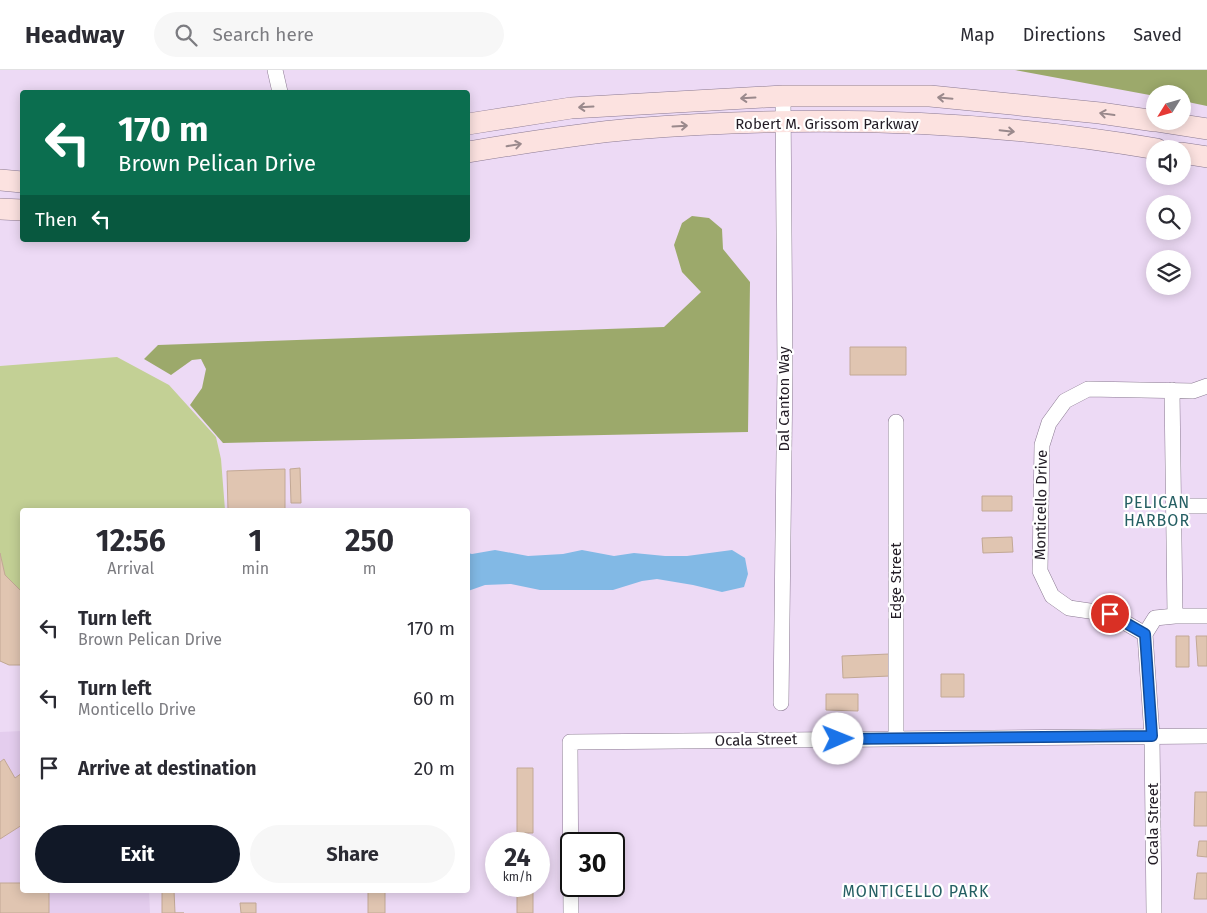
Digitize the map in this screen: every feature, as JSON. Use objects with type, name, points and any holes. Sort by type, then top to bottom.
[{"type":"main road","name":"Robert M. Grissom Parkway","points":[[470,124],[570,108],[783,96],[930,96],[1100,112],[1146,120]]},
{"type":"main road","name":"Robert M. Grissom Parkway","points":[[470,152],[561,137],[632,129],[783,121],[932,124],[1118,142],[1146,147]]},
{"type":"main road","name":"Robert M. Grissom Parkway","points":[[1191,127],[1207,129]]},
{"type":"main road","points":[[1191,154],[1207,157]]},
{"type":"main road","points":[[0,180],[20,182]]},
{"type":"main road","points":[[0,209],[20,210]]},
{"type":"street","points":[[275,70],[280,90]]},
{"type":"street","name":"Dal Canton Way","points":[[781,703],[785,369],[783,96]]},
{"type":"street","name":"Monticello Drive","points":[[1145,634],[1110,614],[1069,608],[1052,596],[1040,572],[1042,445],[1049,423],[1065,401],[1088,389],[1193,391],[1207,386]]},
{"type":"street","points":[[1172,390],[1175,616]]},
{"type":"street","name":"Edge Street","points":[[896,422],[896,739]]},
{"type":"street","points":[[1174,506],[1207,506]]},
{"type":"street","points":[[1152,736],[1145,634],[1155,618],[1207,616]]},
{"type":"street","name":"Ocala Street","points":[[1152,736],[1154,913]]},
{"type":"street","name":"Ocala Street","points":[[571,913],[570,742],[1207,736]]},
{"type":"shaded area","points":[[20,731],[20,893],[149,893],[150,913],[0,913],[0,732]]},
{"type":"green space","points":[[1015,70],[1207,70],[1207,106],[1191,103],[1191,85],[1146,85],[1146,94]]},
{"type":"green space","points":[[692,216],[709,218],[722,229],[723,249],[750,282],[748,432],[223,443],[190,405],[202,388],[206,369],[201,359],[192,360],[171,375],[144,359],[158,345],[664,327],[701,292],[682,272],[674,245],[682,223]]},
{"type":"green space","points":[[117,357],[169,385],[216,437],[221,459],[225,508],[20,508],[20,665],[9,665],[0,661],[0,366]]},
{"type":"water","points":[[495,550],[528,556],[563,554],[582,550],[614,556],[634,553],[687,556],[732,550],[745,558],[748,574],[744,587],[722,592],[657,579],[642,581],[613,590],[540,590],[511,584],[485,585],[470,590],[470,554]]},
{"type":"building","points":[[850,347],[906,347],[906,375],[850,375]]},
{"type":"building","points":[[300,468],[301,503],[291,503],[290,469]]},
{"type":"building","points":[[285,469],[285,508],[228,508],[227,471]]},
{"type":"building","points":[[982,496],[1012,496],[1012,511],[982,511]]},
{"type":"building","points":[[1012,537],[1013,552],[983,553],[982,538]]},
{"type":"building","points":[[0,553],[5,575],[20,590],[20,665],[9,665],[0,661]]},
{"type":"building","points":[[1176,636],[1189,636],[1189,667],[1176,667]]},
{"type":"building","points":[[1196,636],[1207,636],[1207,666],[1198,666]]},
{"type":"building","points":[[889,654],[890,676],[843,678],[842,656]]},
{"type":"building","points":[[941,674],[964,674],[964,697],[941,697]]},
{"type":"building","points":[[826,694],[858,694],[858,711],[826,710]]},
{"type":"building","points":[[4,759],[15,778],[20,774],[20,826],[0,839],[0,762]]},
{"type":"building","points":[[517,768],[533,768],[533,832],[517,832]]},
{"type":"building","points":[[1195,792],[1207,792],[1207,826],[1194,826]]},
{"type":"building","points":[[1199,841],[1207,841],[1207,857],[1197,856]]},
{"type":"building","points":[[1197,873],[1207,873],[1207,899],[1194,899]]},
{"type":"building","points":[[0,883],[20,883],[20,893],[49,893],[49,913],[0,913]]},
{"type":"building","points":[[162,893],[174,893],[175,913],[162,913]]},
{"type":"building","points":[[368,893],[385,893],[385,913],[368,913]]},
{"type":"building","points":[[517,897],[533,897],[533,913],[517,913]]},
{"type":"building","points":[[240,903],[256,903],[256,913],[241,913]]},
{"type":"district","name":"PELICAN HARBOR","points":[[1157,511]]},
{"type":"district","name":"MONTICELLO PARK","points":[[916,891]]},
{"type":"route","points":[[838,739],[1152,736],[1145,634],[1110,614]]}]
